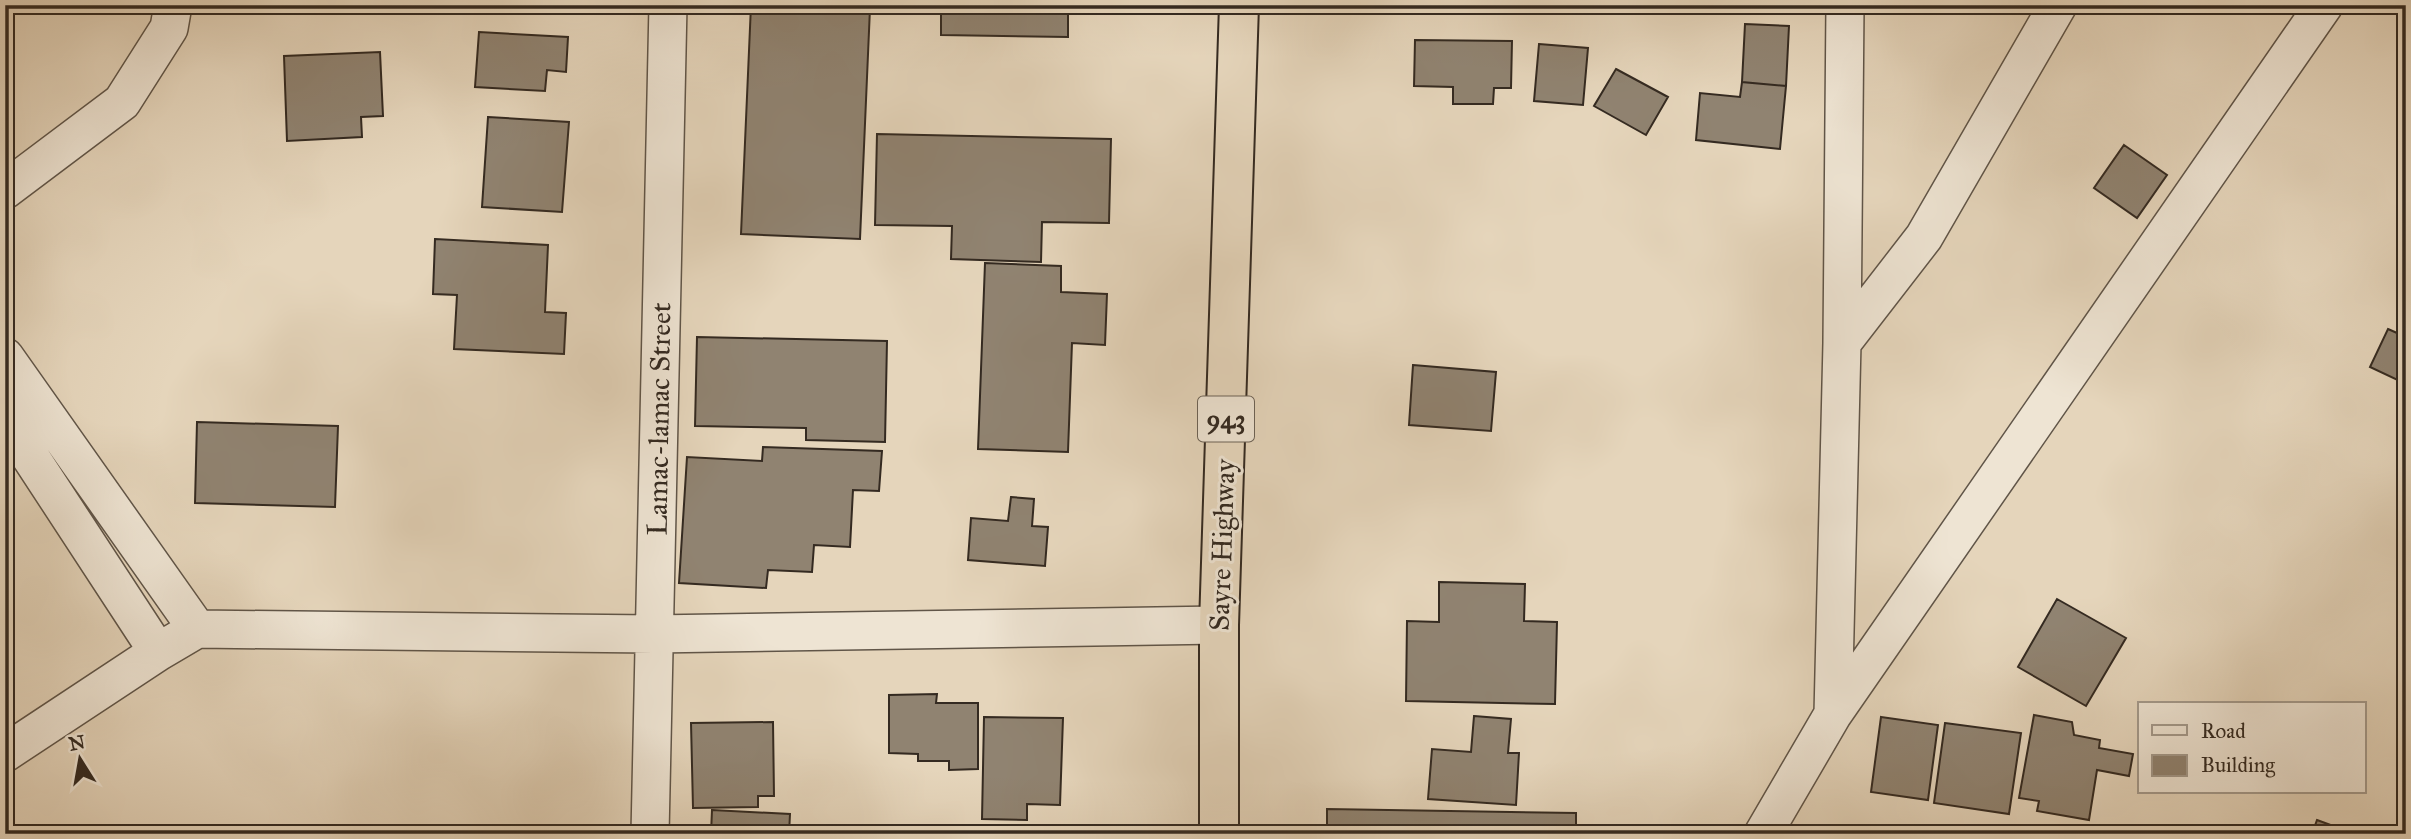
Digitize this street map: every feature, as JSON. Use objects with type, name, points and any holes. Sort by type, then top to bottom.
[{"type":"highway","name":"Sayre Highway","points":[[1219,834],[1219,625],[1239,5]]},
{"type":"street","points":[[5,190],[122,102],[169,28],[173,5]]},
{"type":"street","name":"Lamac-lamac Street","points":[[650,834],[668,5]]},
{"type":"street","points":[[1833,714],[1842,343],[1845,5]]},
{"type":"street","points":[[1842,343],[1924,236],[2058,5]]},
{"type":"street","points":[[1763,834],[1833,714],[2324,5]]},
{"type":"street","points":[[5,357],[197,629]]},
{"type":"street","points":[[5,418],[158,652]]},
{"type":"street","points":[[5,753],[197,629],[654,634],[1219,625]]},
{"type":"building","points":[[751,5],[870,8],[860,239],[741,234]]},
{"type":"building","points":[[941,5],[1068,5],[1068,37],[941,35]]},
{"type":"building","points":[[1745,24],[1789,26],[1786,86],[1742,82]]},
{"type":"building","points":[[479,32],[568,37],[566,72],[547,70],[545,91],[475,87]]},
{"type":"building","points":[[1415,40],[1512,41],[1511,88],[1494,88],[1493,104],[1453,104],[1453,87],[1414,86]]},
{"type":"building","points":[[1539,44],[1588,48],[1583,105],[1534,101]]},
{"type":"building","points":[[380,52],[383,116],[361,117],[362,137],[287,141],[284,56]]},
{"type":"building","points":[[1616,69],[1668,97],[1646,135],[1594,106]]},
{"type":"building","points":[[1742,82],[1786,86],[1780,149],[1696,140],[1700,93],[1740,97]]},
{"type":"building","points":[[488,117],[569,122],[562,212],[482,207]]},
{"type":"building","points":[[877,134],[1111,139],[1109,223],[1042,222],[1041,262],[951,259],[952,226],[875,225]]},
{"type":"building","points":[[2124,145],[2167,175],[2137,218],[2094,188]]},
{"type":"building","points":[[435,239],[548,245],[545,312],[566,313],[564,354],[454,349],[457,295],[433,294]]},
{"type":"building","points":[[985,263],[1061,266],[1061,292],[1107,294],[1105,345],[1072,343],[1068,452],[978,449]]},
{"type":"building","points":[[2388,329],[2406,337],[2406,384],[2370,367]]},
{"type":"building","points":[[697,337],[887,341],[885,442],[806,440],[806,428],[695,426]]},
{"type":"building","points":[[1413,365],[1496,372],[1491,431],[1409,425]]},
{"type":"building","points":[[197,422],[338,426],[335,507],[195,503]]},
{"type":"building","points":[[763,447],[882,451],[879,491],[853,490],[850,547],[814,545],[812,572],[768,570],[766,588],[679,583],[687,457],[762,461]]},
{"type":"building","points":[[1011,497],[1034,499],[1032,526],[1048,527],[1045,566],[968,560],[971,518],[1008,521]]},
{"type":"building","points":[[1439,582],[1525,584],[1524,621],[1557,622],[1555,704],[1406,701],[1407,621],[1439,622]]},
{"type":"building","points":[[2057,599],[2126,638],[2086,706],[2018,667]]},
{"type":"building","points":[[937,694],[936,703],[978,703],[978,769],[949,770],[949,761],[918,761],[918,754],[889,753],[889,695]]},
{"type":"building","points":[[2034,715],[2072,722],[2074,735],[2100,740],[2099,748],[2133,754],[2129,776],[2097,770],[2089,820],[2037,811],[2039,801],[2019,798]]},
{"type":"building","points":[[1474,716],[1511,719],[1508,753],[1519,753],[1516,805],[1428,799],[1432,749],[1471,752]]},
{"type":"building","points":[[984,717],[1063,718],[1060,805],[1027,804],[1027,820],[982,819]]},
{"type":"building","points":[[1881,717],[1938,725],[1928,800],[1871,792]]},
{"type":"building","points":[[773,722],[774,796],[758,796],[758,807],[693,808],[691,723]]},
{"type":"building","points":[[1945,723],[2021,733],[2009,814],[1934,803]]},
{"type":"building","points":[[1327,809],[1576,813],[1576,834],[1327,834]]},
{"type":"building","points":[[712,810],[790,814],[789,834],[711,834]]},
{"type":"building","points":[[2317,820],[2355,834],[2312,834]]},
{"type":"building","points":[[993,826],[994,831],[1021,831],[1021,834],[947,834],[947,827]]}]
